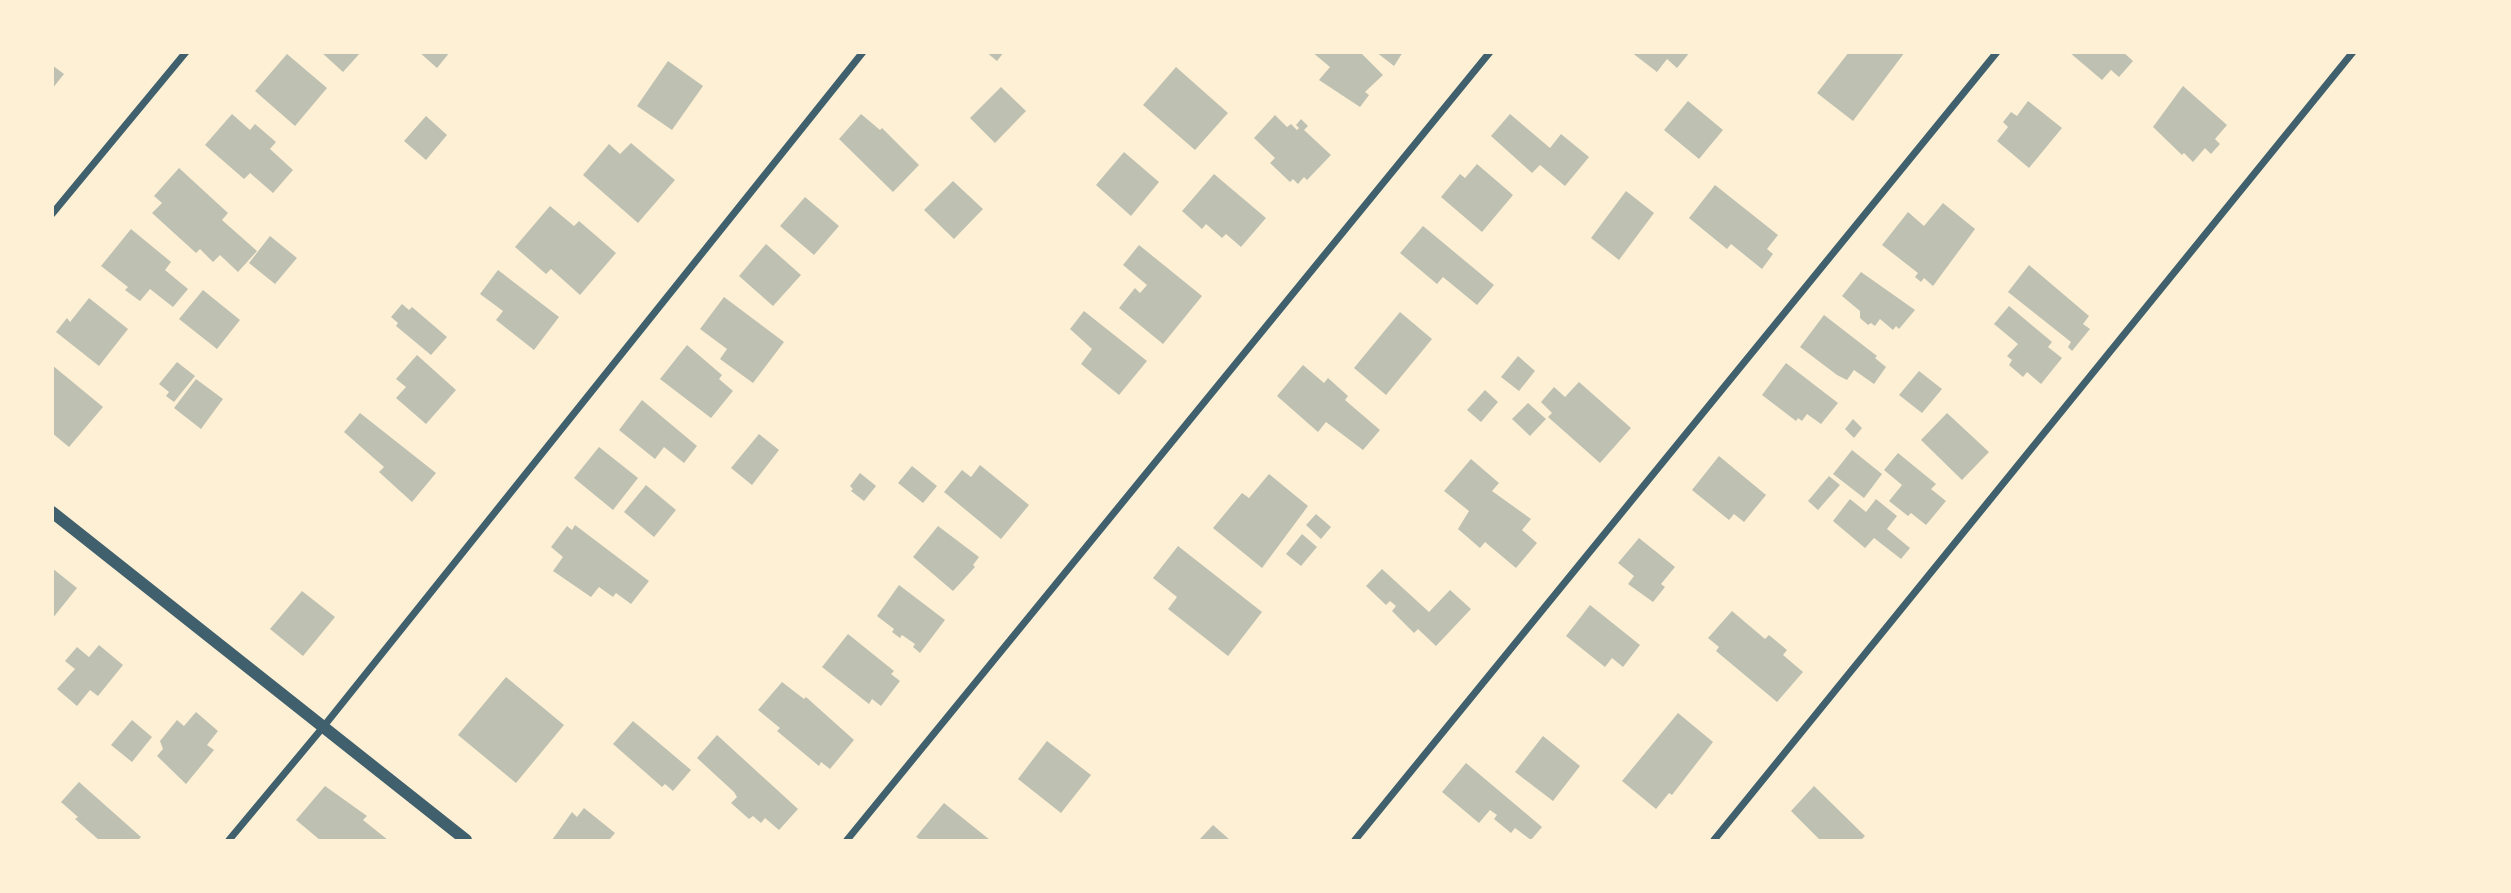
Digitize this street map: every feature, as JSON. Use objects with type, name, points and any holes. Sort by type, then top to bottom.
[{"type":"street","points":[[52,214],[186,52]]},
{"type":"street","points":[[229,841],[863,52]]},
{"type":"street","points":[[847,841],[1490,52]]},
{"type":"street","points":[[1355,841],[1997,52]]},
{"type":"street","points":[[1714,841],[2353,52]]},
{"type":"street","points":[[52,512],[466,841]]},
{"type":"building","points":[[321,52],[361,52],[343,72]]},
{"type":"building","points":[[419,52],[450,52],[437,68]]},
{"type":"building","points":[[986,52],[1004,52],[997,61]]},
{"type":"building","points":[[1312,52],[1360,52],[1383,75],[1365,92],[1369,95],[1360,107],[1319,80],[1330,67]]},
{"type":"building","points":[[1376,52],[1403,52],[1394,66]]},
{"type":"building","points":[[1631,52],[1690,52],[1677,68],[1667,59],[1657,72]]},
{"type":"building","points":[[1849,52],[1905,52],[1853,121],[1817,93]]},
{"type":"building","points":[[2069,52],[2123,52],[2133,61],[2119,77],[2111,70],[2102,80]]},
{"type":"building","points":[[287,54],[327,88],[295,126],[255,91]]},
{"type":"building","points":[[668,61],[703,86],[672,130],[637,106]]},
{"type":"building","points":[[52,65],[64,74],[52,89]]},
{"type":"building","points":[[1176,67],[1228,113],[1195,150],[1143,105]]},
{"type":"building","points":[[2183,86],[2227,125],[2215,139],[2220,144],[2211,154],[2205,148],[2193,162],[2153,127]]},
{"type":"building","points":[[1001,87],[1026,111],[995,143],[970,118]]},
{"type":"building","points":[[1688,101],[1723,130],[1699,159],[1664,130]]},
{"type":"building","points":[[2028,101],[2062,128],[2029,168],[1997,141],[2008,127],[2003,122],[2011,112],[2017,116]]},
{"type":"building","points":[[232,114],[250,130],[255,124],[276,142],[270,149],[293,170],[273,193],[250,173],[244,179],[205,145]]},
{"type":"building","points":[[861,114],[880,130],[882,128],[919,165],[893,192],[839,139]]},
{"type":"building","points":[[1510,114],[1550,148],[1561,134],[1589,157],[1565,186],[1540,165],[1532,173],[1491,136]]},
{"type":"building","points":[[1275,115],[1287,127],[1291,124],[1297,130],[1299,128],[1296,125],[1301,119],[1308,126],[1304,130],[1331,155],[1307,180],[1304,177],[1298,184],[1293,179],[1290,182],[1270,163],[1275,158],[1254,138]]},
{"type":"building","points":[[426,116],[447,135],[426,160],[404,141]]},
{"type":"building","points":[[631,143],[675,180],[638,223],[583,175],[609,144],[620,154]]},
{"type":"building","points":[[1124,152],[1159,182],[1131,216],[1096,185]]},
{"type":"building","points":[[1477,164],[1513,195],[1482,232],[1441,197],[1460,174],[1465,178]]},
{"type":"building","points":[[179,168],[228,213],[222,220],[257,251],[238,272],[220,255],[213,262],[200,249],[196,253],[152,213],[162,203],[154,196]]},
{"type":"building","points":[[1214,174],[1266,218],[1241,247],[1226,234],[1222,238],[1206,224],[1202,229],[1182,211]]},
{"type":"building","points":[[953,181],[983,209],[954,239],[924,210]]},
{"type":"building","points":[[1715,185],[1778,235],[1767,249],[1773,254],[1762,269],[1731,244],[1727,249],[1689,218]]},
{"type":"building","points":[[1626,191],[1654,213],[1619,260],[1591,238]]},
{"type":"building","points":[[805,197],[839,226],[814,255],[780,226]]},
{"type":"building","points":[[1943,203],[1975,229],[1933,286],[1924,278],[1921,282],[1915,277],[1918,273],[1882,245],[1908,212],[1924,226]]},
{"type":"building","points":[[550,206],[574,226],[579,221],[616,253],[580,295],[551,269],[546,274],[515,247]]},
{"type":"building","points":[[1423,226],[1494,285],[1477,305],[1443,277],[1437,284],[1400,253]]},
{"type":"building","points":[[131,229],[171,262],[165,270],[188,289],[173,307],[150,289],[140,301],[125,290],[128,287],[101,266]]},
{"type":"building","points":[[270,236],[297,258],[275,284],[249,263]]},
{"type":"building","points":[[766,244],[801,275],[773,306],[739,276]]},
{"type":"building","points":[[1139,245],[1202,296],[1163,344],[1119,308],[1135,288],[1140,293],[1147,285],[1123,265]]},
{"type":"building","points":[[2029,265],[2089,316],[2083,324],[2090,329],[2072,351],[2068,347],[2071,342],[2008,292]]},
{"type":"building","points":[[498,270],[559,317],[534,350],[496,320],[503,311],[480,294]]},
{"type":"building","points":[[1861,272],[1915,310],[1899,329],[1896,326],[1893,330],[1880,319],[1875,326],[1871,323],[1868,325],[1860,318],[1860,311],[1842,296]]},
{"type":"building","points":[[203,290],[240,320],[217,349],[179,319]]},
{"type":"building","points":[[724,297],[784,342],[753,383],[720,359],[727,349],[700,329]]},
{"type":"building","points":[[89,298],[128,329],[99,366],[56,332],[67,318],[70,322]]},
{"type":"building","points":[[402,304],[409,310],[412,307],[447,337],[431,355],[396,326],[398,323],[391,317]]},
{"type":"building","points":[[2009,306],[2052,342],[2048,347],[2062,358],[2041,384],[2027,372],[2023,377],[2009,365],[2012,360],[2007,356],[2018,344],[1994,324]]},
{"type":"building","points":[[1084,311],[1147,361],[1119,395],[1081,364],[1092,349],[1070,329]]},
{"type":"building","points":[[1400,312],[1432,339],[1386,395],[1354,368]]},
{"type":"building","points":[[1824,315],[1877,356],[1875,358],[1886,367],[1874,384],[1854,370],[1847,380],[1837,375],[1800,347]]},
{"type":"building","points":[[687,345],[722,375],[719,379],[733,391],[711,418],[660,379]]},
{"type":"building","points":[[417,355],[456,390],[426,424],[396,398],[406,387],[396,379]]},
{"type":"building","points":[[1518,356],[1535,371],[1519,391],[1501,377]]},
{"type":"building","points":[[177,362],[195,376],[174,402],[166,396],[169,392],[159,384]]},
{"type":"building","points":[[1786,363],[1838,403],[1821,424],[1807,414],[1802,421],[1798,418],[1796,421],[1762,395]]},
{"type":"building","points":[[52,365],[103,407],[69,447],[52,433]]},
{"type":"building","points":[[1303,365],[1324,383],[1328,378],[1348,396],[1345,400],[1380,430],[1363,450],[1326,422],[1318,432],[1277,396]]},
{"type":"building","points":[[1919,371],[1942,389],[1922,413],[1899,395]]},
{"type":"building","points":[[196,379],[223,399],[201,429],[174,408]]},
{"type":"building","points":[[1579,382],[1631,428],[1600,463],[1548,417],[1552,413],[1541,402],[1554,387],[1565,397]]},
{"type":"building","points":[[1485,390],[1498,402],[1481,422],[1467,410]]},
{"type":"building","points":[[642,400],[697,446],[684,463],[664,447],[655,459],[619,430]]},
{"type":"building","points":[[1528,403],[1546,419],[1530,436],[1512,419]]},
{"type":"building","points":[[360,413],[436,473],[412,502],[379,472],[384,467],[344,432]]},
{"type":"building","points":[[1947,413],[1989,452],[1962,480],[1921,440]]},
{"type":"building","points":[[1853,419],[1862,428],[1854,438],[1845,429]]},
{"type":"building","points":[[759,434],[779,450],[752,485],[731,468]]},
{"type":"building","points":[[599,447],[638,478],[613,510],[574,478]]},
{"type":"building","points":[[1852,450],[1882,474],[1864,498],[1833,474]]},
{"type":"building","points":[[1898,453],[1936,484],[1931,489],[1946,501],[1926,525],[1911,513],[1908,516],[1889,501],[1902,485],[1884,470]]},
{"type":"building","points":[[1719,456],[1766,495],[1744,522],[1734,514],[1729,520],[1692,490]]},
{"type":"building","points":[[1471,459],[1499,483],[1492,491],[1531,519],[1522,530],[1537,543],[1516,568],[1485,542],[1480,548],[1458,529],[1469,511],[1444,491]]},
{"type":"building","points":[[980,465],[1029,505],[1001,539],[944,492],[962,470],[971,477]]},
{"type":"building","points":[[912,466],[937,486],[923,503],[898,483]]},
{"type":"building","points":[[860,473],[876,486],[864,501],[851,491],[853,489],[850,486]]},
{"type":"building","points":[[1269,474],[1308,506],[1262,568],[1213,528],[1242,493],[1249,498]]},
{"type":"building","points":[[1829,476],[1840,485],[1818,510],[1808,501]]},
{"type":"building","points":[[646,485],[676,510],[654,537],[624,512]]},
{"type":"building","points":[[1850,499],[1866,512],[1876,499],[1897,516],[1887,529],[1910,548],[1901,559],[1874,538],[1865,548],[1833,521]]},
{"type":"building","points":[[1316,514],[1331,527],[1321,539],[1306,525]]},
{"type":"building","points":[[575,525],[649,581],[631,604],[616,593],[613,597],[599,587],[591,597],[553,571],[563,557],[551,547],[567,526],[572,530]]},
{"type":"building","points":[[938,526],[979,557],[973,565],[975,567],[953,591],[913,557]]},
{"type":"building","points":[[1302,534],[1317,547],[1301,566],[1286,554]]},
{"type":"building","points":[[1639,538],[1675,567],[1661,584],[1665,587],[1653,602],[1628,584],[1634,576],[1618,563]]},
{"type":"building","points":[[1178,546],[1262,612],[1228,656],[1168,609],[1177,597],[1153,578]]},
{"type":"building","points":[[52,568],[77,588],[52,619]]},
{"type":"building","points":[[1382,569],[1429,612],[1450,590],[1471,609],[1436,646],[1418,629],[1414,633],[1392,611],[1396,606],[1390,601],[1386,605],[1366,586]]},
{"type":"building","points":[[899,585],[945,620],[920,653],[913,647],[915,644],[902,635],[900,638],[892,632],[894,629],[877,616]]},
{"type":"building","points":[[302,591],[335,617],[303,656],[270,629]]},
{"type":"building","points":[[1590,605],[1640,645],[1623,667],[1612,658],[1605,667],[1566,636]]},
{"type":"building","points":[[1732,611],[1765,639],[1769,635],[1787,650],[1783,655],[1803,672],[1777,702],[1716,651],[1719,647],[1708,638]]},
{"type":"building","points":[[848,634],[894,671],[891,674],[900,681],[881,706],[872,699],[869,704],[822,667]]},
{"type":"building","points":[[99,645],[123,665],[98,696],[90,690],[77,706],[57,689],[75,669],[65,661],[77,647],[89,657]]},
{"type":"building","points":[[506,677],[564,725],[516,783],[458,735]]},
{"type":"building","points":[[782,682],[804,699],[806,697],[854,740],[830,769],[821,762],[819,766],[777,731],[780,728],[758,710]]},
{"type":"building","points":[[196,712],[218,731],[207,745],[214,750],[186,784],[157,756],[163,749],[160,741],[177,720],[184,726]]},
{"type":"building","points":[[1678,713],[1713,742],[1672,795],[1669,793],[1656,809],[1622,781]]},
{"type":"building","points":[[132,720],[152,737],[132,762],[111,745]]},
{"type":"building","points":[[633,721],[691,770],[673,791],[665,784],[662,787],[613,744]]},
{"type":"building","points":[[717,735],[798,809],[779,830],[765,818],[761,823],[753,816],[749,819],[731,803],[737,797],[734,792],[697,758]]},
{"type":"building","points":[[1543,736],[1580,766],[1553,801],[1515,772]]},
{"type":"building","points":[[1047,741],[1091,775],[1061,813],[1018,779]]},
{"type":"building","points":[[1466,763],[1542,827],[1531,840],[1515,828],[1511,833],[1494,819],[1497,815],[1490,810],[1479,823],[1442,792]]},
{"type":"building","points":[[79,782],[141,837],[138,840],[99,840],[75,819],[78,817],[61,802]]},
{"type":"building","points":[[325,786],[367,816],[363,820],[388,840],[320,840],[296,820]]},
{"type":"building","points":[[1814,786],[1865,836],[1861,840],[1820,840],[1791,811]]},
{"type":"building","points":[[944,803],[990,840],[921,840],[916,837]]},
{"type":"building","points":[[584,808],[615,833],[609,840],[552,840],[572,812],[577,817]]},
{"type":"building","points":[[1213,825],[1230,840],[1199,840]]}]
